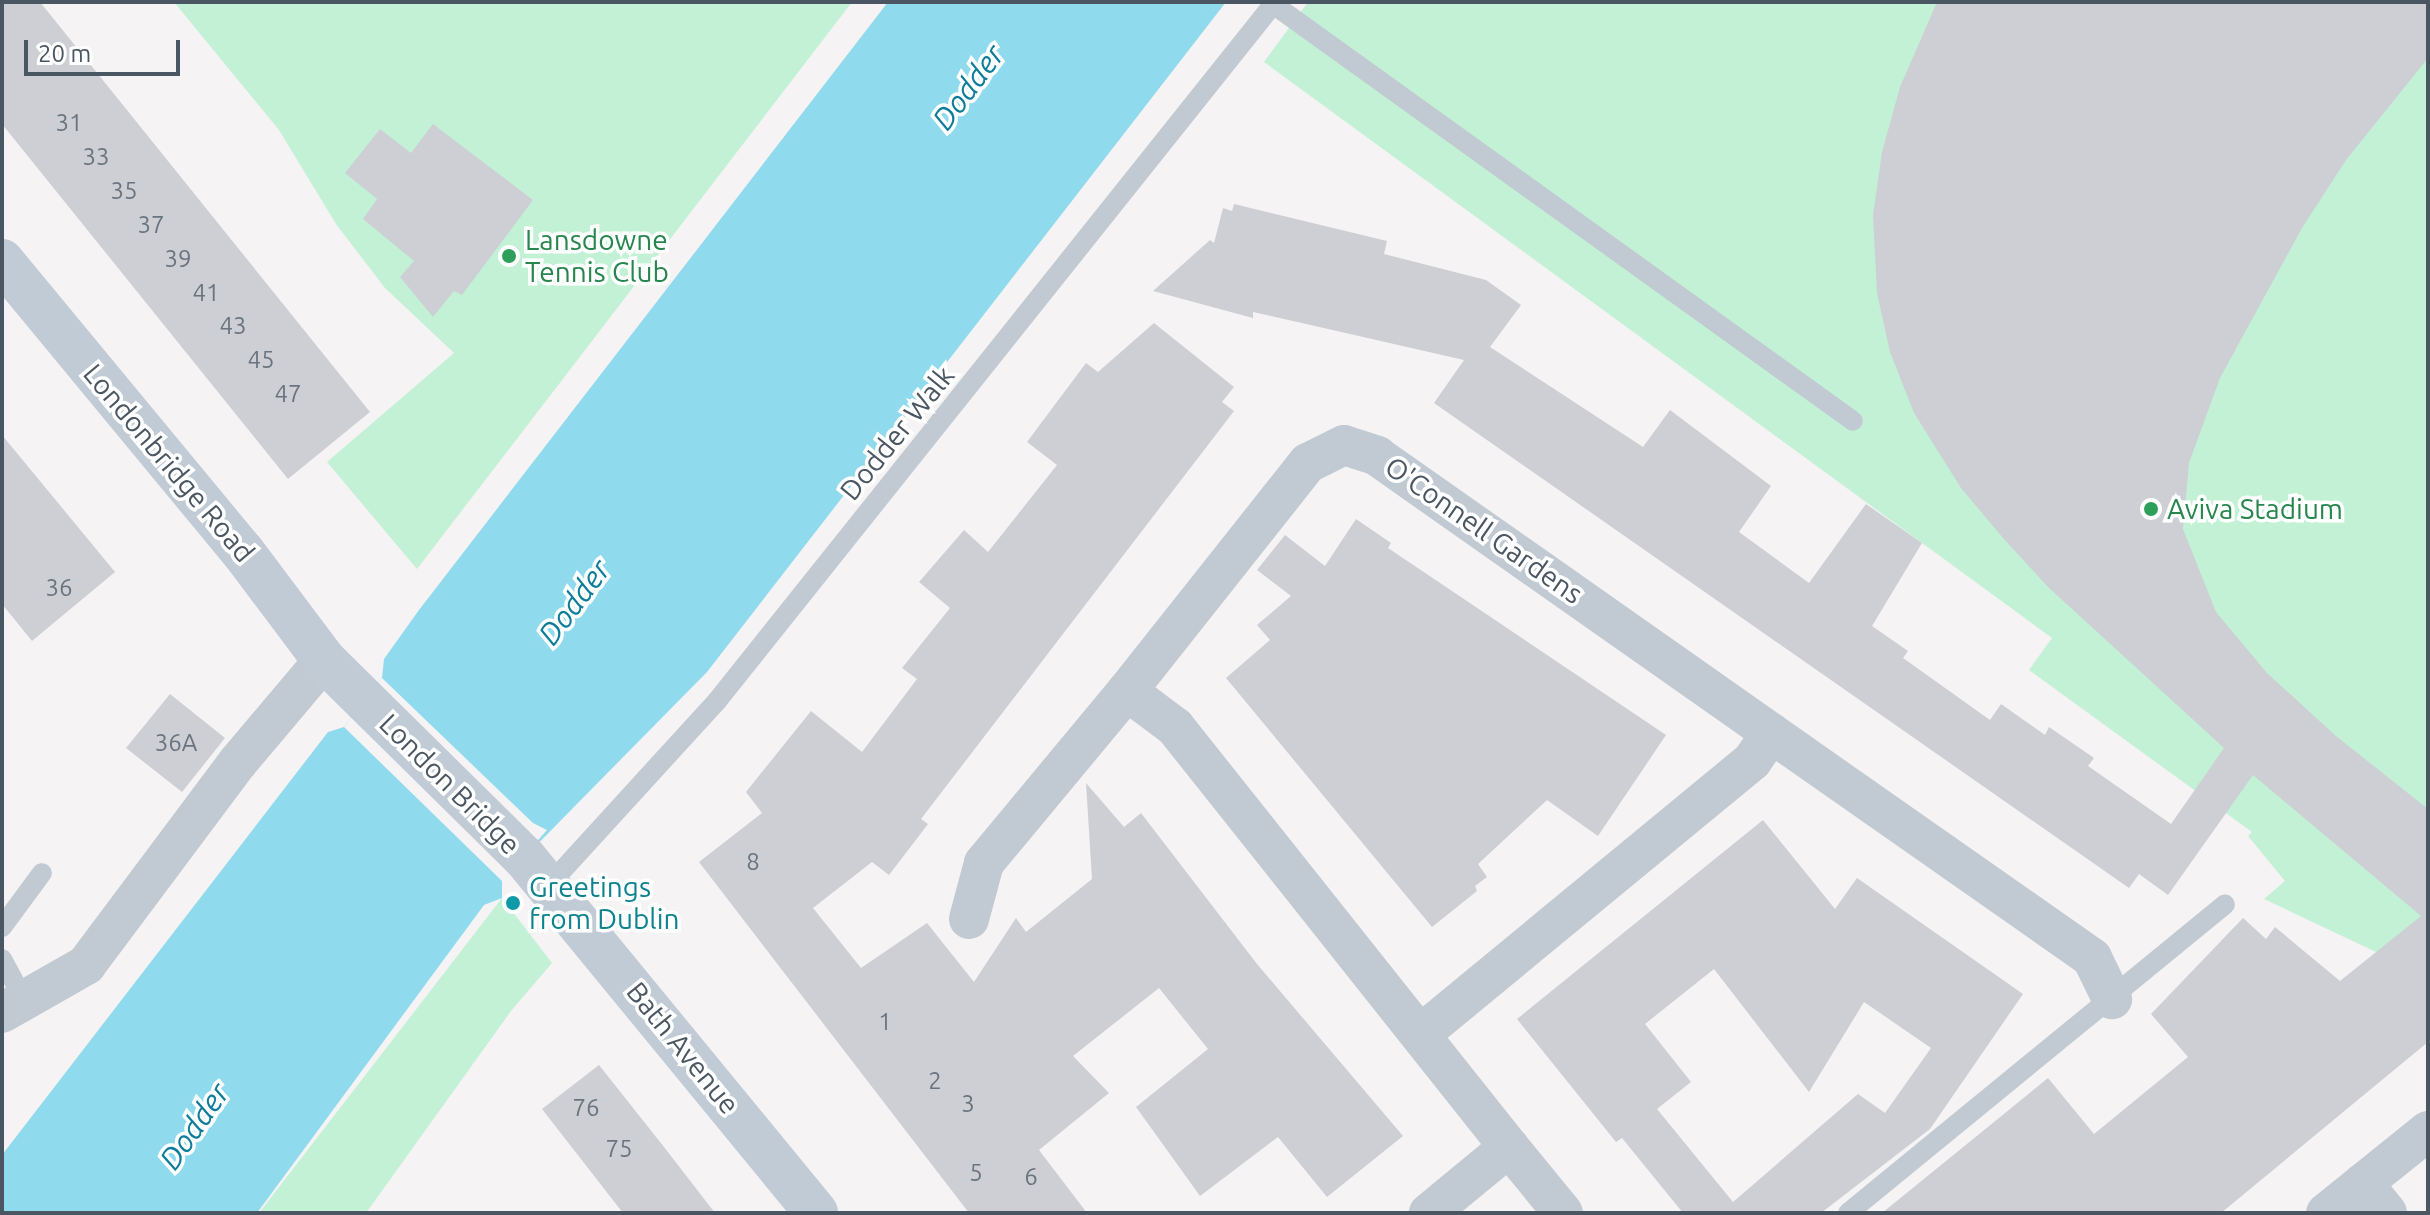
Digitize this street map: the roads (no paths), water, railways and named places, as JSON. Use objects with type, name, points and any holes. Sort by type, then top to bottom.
[{"type":"main road","name":"Londonbridge Road","points":[[4,268],[243,552],[343,679]]},
{"type":"main road","name":"London Bridge","points":[[343,679],[536,872]]},
{"type":"main road","name":"Bath Avenue","points":[[536,872],[816,1213]]},
{"type":"street","name":"O'Connell Gardens","points":[[969,919],[984,863],[1127,691],[1308,463],[1344,445],[1388,463],[2092,958],[2112,999]]},
{"type":"street","points":[[13,1006],[86,965],[238,762],[343,679]]},
{"type":"street","points":[[1127,691],[1175,727],[1563,1213]]},
{"type":"street","points":[[1420,1035],[1752,761],[1771,733]]},
{"type":"street","points":[[2326,1213],[2375,1198],[2428,1131]]},
{"type":"street","points":[[1429,1213],[1509,1147]]},
{"type":"lane","points":[[1274,3],[1853,421]]},
{"type":"lane","name":"Dodder Walk","points":[[536,872],[717,701],[1274,3]]},
{"type":"lane","points":[[2,927],[42,873]]},
{"type":"lane","points":[[1848,1213],[2225,904]]},
{"type":"lane","points":[[2,959],[13,1006]]},
{"type":"water","name":"Dodder","points":[[888,2],[1226,2],[707,672],[502,880],[502,898],[484,905],[257,1213],[2,1213],[2,1155],[328,732],[344,727],[382,678],[384,659],[419,610]]},
{"type":"place","name":"Lansdowne Tennis Club","points":[[509,256]]},
{"type":"place","name":"Aviva Stadium","points":[[2151,509]]},
{"type":"place","name":"Greetings from Dublin","points":[[513,903]]}]
